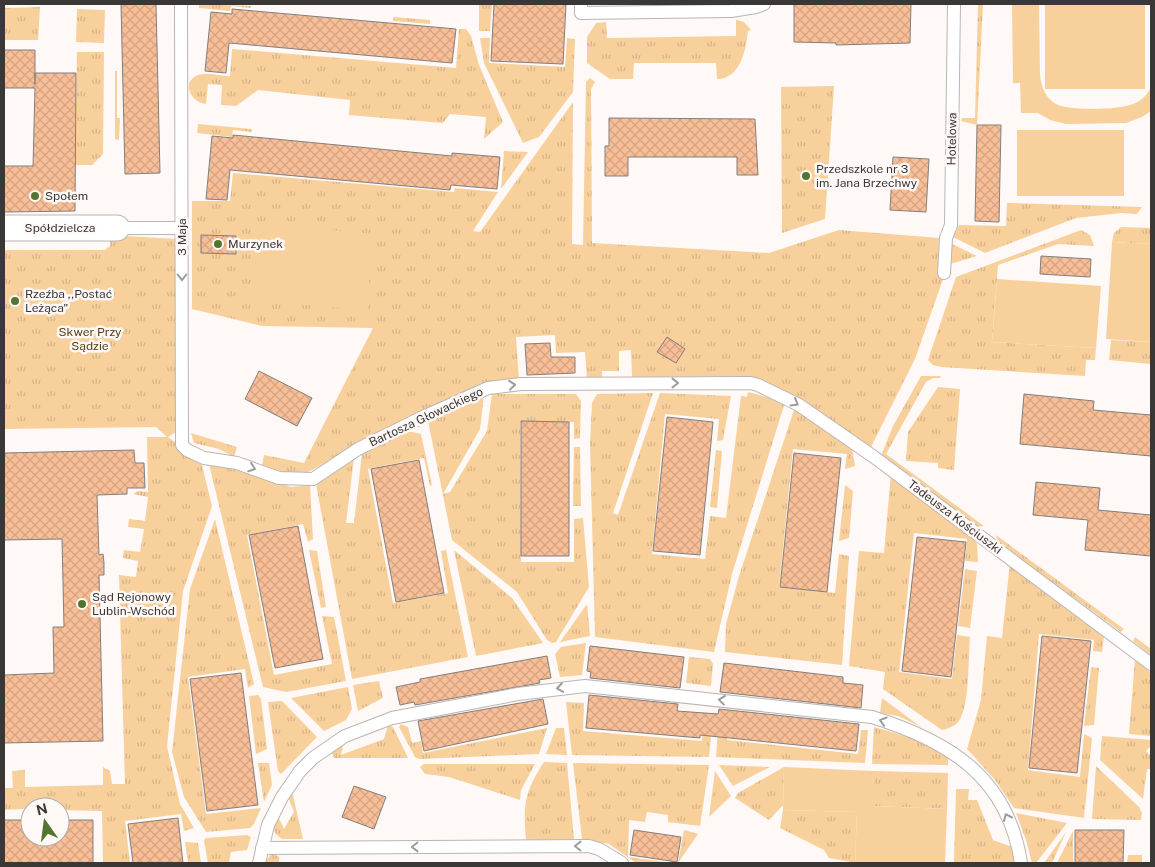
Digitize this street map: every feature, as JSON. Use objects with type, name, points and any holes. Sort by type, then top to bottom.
[{"type":"street","name":"Spółdzielcza","points":[[4,228],[117,228]]},
{"type":"lane","name":"3 Maja","points":[[181,4],[182,445],[187,450],[204,458]]},
{"type":"lane","points":[[581,8],[731,10],[756,7],[764,4]]},
{"type":"lane","name":"Hotelowa","points":[[944,273],[946,238],[951,225],[954,4]]},
{"type":"lane","points":[[117,228],[181,228]]},
{"type":"lane","name":"Bartosza Głowackiego","points":[[204,458],[237,463],[284,479],[313,479],[358,449],[488,388],[516,384],[751,383]]},
{"type":"lane","name":"Tadeusza Kościuszki","points":[[751,383],[799,405],[874,457],[1151,664]]},
{"type":"lane","points":[[259,863],[268,825],[282,797],[300,771],[328,747],[358,729],[392,718],[518,694],[585,686],[872,717],[931,738],[964,759],[985,781],[1007,817],[1021,863]]},
{"type":"lane","points":[[262,848],[584,846],[599,849],[622,863]]},
{"type":"green space","points":[[199,4],[251,6],[251,8],[231,6],[230,11],[199,8]]},
{"type":"green space","points":[[479,4],[492,4],[490,31],[479,31]]},
{"type":"green space","points":[[978,4],[983,4],[977,125],[961,121],[962,118],[975,118]]},
{"type":"green space","points":[[1012,4],[1039,4],[1040,74],[1044,91],[1052,101],[1056,104],[1072,108],[1117,108],[1139,101],[1146,95],[1151,86],[1151,111],[1142,117],[1126,123],[1066,124],[1050,120],[1038,113],[1021,113],[1020,83],[1013,83]]},
{"type":"green space","points":[[1045,4],[1145,4],[1145,89],[1045,89]]},
{"type":"green space","points":[[40,7],[38,40],[4,40],[4,8]]},
{"type":"green space","points":[[77,9],[105,10],[104,43],[76,42]]},
{"type":"green space","points":[[393,17],[430,20],[430,24],[393,21]]},
{"type":"green space","points":[[736,20],[744,22],[751,30],[748,31],[741,61],[732,74],[725,78],[717,79],[716,63],[634,63],[633,79],[610,79],[587,63],[587,37],[596,23],[606,22],[607,38],[736,36]]},
{"type":"green space","points":[[459,29],[466,29],[471,36],[479,65],[503,122],[484,139],[486,117],[450,114],[443,123],[349,115],[350,100],[258,90],[236,106],[221,105],[222,85],[208,84],[206,104],[192,96],[189,87],[193,78],[198,75],[230,76],[232,49],[456,68]]},
{"type":"green space","points":[[480,38],[490,38],[489,63],[565,67],[567,38],[575,39],[573,92],[539,137],[523,143],[484,63]]},
{"type":"green space","points":[[77,52],[104,52],[103,154],[92,165],[75,165]]},
{"type":"green space","points":[[115,71],[117,71],[117,118],[120,118],[119,140],[115,139]]},
{"type":"green space","points":[[590,78],[595,82],[591,89],[592,243],[769,253],[839,230],[939,238],[938,267],[950,264],[915,359],[870,449],[757,378],[749,376],[632,377],[631,350],[619,351],[619,371],[602,371],[602,379],[587,379],[585,352],[556,353],[555,335],[516,337],[519,381],[354,448],[308,472],[277,472],[262,466],[264,455],[304,463],[373,328],[262,326],[192,309],[192,201],[230,201],[233,173],[454,192],[455,188],[498,192],[473,231],[480,232],[573,102],[572,244],[583,245],[586,82]]},
{"type":"green space","points":[[834,86],[825,219],[782,233],[781,87]]},
{"type":"green space","points":[[198,124],[252,129],[252,132],[233,130],[232,137],[197,133]]},
{"type":"green space","points":[[1017,130],[1124,130],[1124,196],[1017,196]]},
{"type":"green space","points":[[504,151],[528,152],[501,189]]},
{"type":"green space","points":[[1007,203],[1142,207],[1137,214],[1121,213],[1076,218],[985,253],[953,237],[959,225],[1006,226]]},
{"type":"green space","points":[[257,223],[373,234],[367,310],[250,300]]},
{"type":"green space","points":[[1121,227],[1151,228],[1151,244],[1112,242],[1114,233]]},
{"type":"green space","points":[[1081,230],[1090,235],[1094,246],[1058,244],[998,265],[992,342],[1096,348],[1095,360],[1086,360],[1085,376],[941,367],[933,365],[928,360],[956,277]]},
{"type":"green space","name":"Skwer Przy Sądzie","points":[[110,235],[176,239],[176,432],[168,437],[201,461],[212,506],[183,591],[167,746],[180,804],[194,828],[184,831],[181,814],[125,821],[130,863],[103,863],[102,811],[70,810],[70,797],[20,797],[20,809],[4,810],[4,788],[13,788],[12,771],[25,770],[25,787],[103,785],[103,767],[110,771],[112,784],[125,784],[119,575],[136,577],[138,561],[123,558],[124,550],[140,552],[144,529],[128,527],[129,519],[145,521],[148,497],[133,494],[138,491],[148,492],[147,437],[167,437],[156,427],[4,429],[4,250],[105,250],[110,246]]},
{"type":"green space","points":[[1112,242],[1151,244],[1151,342],[1106,339]]},
{"type":"green space","points":[[950,243],[977,256],[951,264]]},
{"type":"green space","points":[[997,279],[1101,286],[1096,348],[992,342]]},
{"type":"green space","points":[[1111,340],[1151,342],[1151,364],[1109,360]]},
{"type":"green space","points":[[921,376],[941,376],[926,382],[886,454],[984,526],[977,527],[881,456],[893,426]]},
{"type":"green space","points":[[938,387],[960,389],[954,470],[938,468],[938,463],[906,461],[908,432]]},
{"type":"green space","points":[[748,392],[785,402],[732,574],[714,652],[595,637],[590,443],[592,403],[597,394],[653,393],[613,513],[618,515],[660,393],[731,396],[723,440],[717,441],[719,419],[665,414],[652,554],[705,559],[710,516],[726,518],[741,396],[747,397]]},
{"type":"green space","points":[[492,394],[576,394],[581,401],[580,438],[574,439],[574,422],[520,422],[521,562],[574,562],[574,519],[583,518],[589,587],[556,642],[552,643],[547,640],[517,592],[452,540],[428,421],[484,395],[480,429],[443,494],[450,492],[487,431]]},
{"type":"green space","points":[[795,407],[852,448],[855,466],[845,469],[847,454],[793,449],[779,587],[835,593],[839,554],[849,556],[842,665],[725,652],[726,624],[739,576]]},
{"type":"green space","points":[[408,431],[421,434],[432,485],[430,486],[424,458],[368,469],[393,603],[448,593],[441,551],[446,550],[468,657],[352,679],[316,484],[354,458],[346,523],[354,523],[362,453]]},
{"type":"green space","points":[[191,433],[237,447],[234,457],[219,449],[194,443]]},
{"type":"green space","points":[[574,447],[580,447],[581,506],[573,506]]},
{"type":"green space","points":[[716,450],[722,451],[717,508],[710,507]]},
{"type":"green space","points":[[209,464],[235,467],[291,487],[310,485],[313,539],[308,542],[303,524],[247,535],[274,675],[332,664],[322,616],[334,617],[346,681],[286,692],[263,687]]},
{"type":"green space","points":[[891,473],[974,538],[977,544],[978,562],[965,561],[967,539],[914,533],[899,672],[952,679],[957,635],[970,637],[967,693],[963,714],[956,724],[942,730],[883,689],[885,672],[849,666],[859,551],[884,553]]},
{"type":"green space","points":[[845,485],[853,491],[849,538],[839,541]]},
{"type":"green space","points":[[215,519],[254,684],[248,688],[245,669],[188,677],[206,814],[261,808],[254,824],[250,828],[206,832],[184,797],[172,752],[190,589]]},
{"type":"green space","points":[[996,535],[1124,629],[1121,632],[998,542]]},
{"type":"green space","points":[[309,550],[317,551],[326,607],[321,608]]},
{"type":"green space","points":[[454,550],[512,598],[543,643],[476,656]]},
{"type":"green space","points":[[1010,562],[1104,637],[1102,652],[1093,651],[1094,640],[1039,634],[1028,770],[1080,777],[1084,734],[1092,738],[1084,818],[1014,808],[995,780],[967,749],[981,700],[987,636],[1002,638]]},
{"type":"green space","points":[[965,569],[977,571],[970,628],[958,626]]},
{"type":"green space","points":[[587,604],[590,636],[560,642]]},
{"type":"green space","points":[[1135,637],[1151,649],[1151,655],[1133,641]]},
{"type":"green space","points":[[586,643],[582,675],[560,677],[555,654],[561,647]]},
{"type":"green space","points":[[689,657],[710,659],[713,664],[711,686],[686,683]]},
{"type":"green space","points":[[1135,659],[1151,673],[1151,736],[1129,734]]},
{"type":"green space","points":[[1091,667],[1099,668],[1094,725],[1084,726]]},
{"type":"green space","points":[[379,681],[383,698],[358,711],[353,685]]},
{"type":"green space","points":[[348,687],[352,709],[346,720],[324,731],[291,698]]},
{"type":"green space","points":[[258,695],[261,699],[267,749],[256,754],[249,696]]},
{"type":"green space","points":[[882,698],[921,727],[898,716],[880,713]]},
{"type":"green space","points":[[282,701],[317,737],[281,774],[278,771],[268,702]]},
{"type":"green space","points":[[566,702],[584,703],[583,731],[702,741],[704,714],[713,715],[709,757],[572,755]]},
{"type":"green space","points":[[719,716],[729,717],[727,740],[858,754],[861,730],[868,730],[865,763],[716,757]]},
{"type":"green space","points":[[401,724],[408,727],[412,743],[421,741],[423,753],[547,728],[539,754],[419,759],[415,757],[399,727]]},
{"type":"green space","points":[[388,725],[393,727],[408,758],[334,758],[331,750],[344,741],[341,755],[384,739]]},
{"type":"green space","points":[[874,727],[920,740],[948,755],[948,765],[872,764]]},
{"type":"green space","points":[[556,728],[564,728],[567,755],[546,754]]},
{"type":"green space","points":[[1102,736],[1151,740],[1151,746],[1146,751],[1151,756],[1151,769],[1147,769],[1143,799],[1100,760]]},
{"type":"green space","points":[[544,762],[567,763],[574,839],[526,840],[526,799],[532,782]]},
{"type":"green space","points":[[258,763],[269,763],[272,785],[264,802]]},
{"type":"green space","points":[[573,763],[709,765],[700,826],[668,822],[668,815],[647,812],[645,822],[629,820],[628,857],[672,863],[636,863],[609,844],[582,839]]},
{"type":"green space","points":[[424,764],[535,764],[521,790],[520,800],[449,777],[425,774],[420,767]]},
{"type":"green space","points":[[719,765],[770,767],[733,786]]},
{"type":"green space","points":[[1096,766],[1139,807],[1142,813],[1141,820],[1092,819]]},
{"type":"green space","points":[[784,767],[783,805],[769,820],[735,798],[738,793]]},
{"type":"green space","points":[[784,767],[874,771],[873,806],[947,809],[945,863],[855,863],[857,812],[783,810]]},
{"type":"green space","points":[[715,771],[731,796],[709,817]]},
{"type":"green space","points":[[874,771],[948,773],[947,809],[872,806]]},
{"type":"green space","points":[[956,789],[969,789],[968,800],[977,800],[993,840],[1012,847],[1015,863],[954,862]]},
{"type":"green space","points":[[292,791],[303,839],[282,839],[276,834],[274,829],[278,816],[284,829],[294,812],[288,797]]},
{"type":"green space","points":[[783,810],[857,812],[855,863],[829,858],[824,850],[780,828]]},
{"type":"green space","points":[[1016,813],[1067,823],[1036,863],[1032,863]]},
{"type":"green space","points":[[684,830],[698,834],[678,863]]},
{"type":"green space","points":[[1073,831],[1073,863],[1057,863]]},
{"type":"green space","points":[[1066,832],[1052,863],[1044,863]]},
{"type":"green space","points":[[247,835],[251,837],[247,850],[231,852],[229,863],[208,863],[204,840],[206,838]]},
{"type":"green space","points":[[185,842],[198,843],[201,863],[188,863]]},
{"type":"green space","points":[[272,853],[279,857],[279,863],[264,863]]},
{"type":"green space","points":[[1128,855],[1142,855],[1142,863],[1127,863]]},
{"type":"building","points":[[121,4],[156,4],[160,173],[125,174]]},
{"type":"building","points":[[494,4],[566,4],[563,64],[491,61]]},
{"type":"building","points":[[794,4],[911,4],[910,43],[836,45],[836,43],[794,42]]},
{"type":"building","points":[[232,9],[456,29],[452,63],[229,43],[226,73],[205,71],[211,12],[232,14]]},
{"type":"building","points":[[4,50],[35,50],[35,73],[76,73],[75,211],[4,212],[4,166],[33,166],[35,88],[4,88]]},
{"type":"building","points":[[609,118],[755,119],[758,175],[737,175],[737,157],[628,157],[628,176],[605,176],[605,146],[609,146]]},
{"type":"building","points":[[977,125],[1001,125],[999,222],[975,221]]},
{"type":"building","points":[[233,135],[452,156],[452,153],[500,157],[497,189],[451,185],[450,190],[230,170],[227,200],[206,199],[212,136],[233,138]]},
{"type":"building","points":[[893,157],[929,159],[926,212],[890,210]]},
{"type":"building","name":"Murzynek","points":[[201,235],[236,236],[236,254],[201,253]]},
{"type":"building","points":[[1041,256],[1091,259],[1090,277],[1040,274]]},
{"type":"building","points":[[667,337],[685,349],[676,363],[657,352]]},
{"type":"building","points":[[550,343],[551,357],[575,357],[575,373],[527,375],[525,344]]},
{"type":"building","points":[[259,371],[312,398],[297,426],[245,399]]},
{"type":"building","points":[[1024,394],[1094,401],[1093,410],[1151,415],[1151,456],[1020,444]]},
{"type":"building","points":[[667,417],[713,422],[700,555],[653,551]]},
{"type":"building","points":[[521,421],[569,422],[569,556],[521,556]]},
{"type":"building","name":"Sąd Rejonowy Lublin-Wschód","points":[[134,450],[135,463],[144,463],[145,488],[127,488],[127,494],[97,495],[99,555],[103,554],[104,563],[104,575],[99,575],[103,741],[4,743],[4,675],[54,673],[53,627],[64,627],[62,539],[4,540],[4,453]]},
{"type":"building","points":[[794,453],[841,458],[827,592],[780,587]]},
{"type":"building","points":[[419,460],[444,593],[396,602],[371,469]]},
{"type":"building","points":[[1036,482],[1100,488],[1098,510],[1151,515],[1151,556],[1085,550],[1088,520],[1033,515]]},
{"type":"building","points":[[298,526],[323,659],[275,668],[249,535]]},
{"type":"building","points":[[917,537],[966,542],[951,677],[902,671]]},
{"type":"building","points":[[1042,636],[1091,641],[1077,773],[1029,768]]},
{"type":"building","points":[[590,646],[684,657],[680,688],[590,678],[591,672],[587,671]]},
{"type":"building","points":[[547,656],[551,678],[539,680],[540,683],[415,705],[414,702],[400,705],[396,687],[420,682],[420,679]]},
{"type":"building","points":[[724,663],[843,677],[843,683],[863,685],[861,708],[720,692]]},
{"type":"building","points":[[241,673],[258,805],[207,811],[190,679]]},
{"type":"building","points":[[589,695],[678,704],[677,711],[718,714],[719,709],[859,724],[856,751],[700,735],[700,738],[586,728]]},
{"type":"building","points":[[543,699],[548,724],[424,751],[418,721]]},
{"type":"building","points":[[354,786],[386,797],[374,829],[342,817]]},
{"type":"building","points":[[178,818],[183,863],[133,863],[128,824]]},
{"type":"building","points":[[4,820],[20,820],[20,847],[70,847],[70,820],[93,820],[93,863],[4,863]]},
{"type":"building","points":[[634,830],[681,837],[677,862],[630,855]]},
{"type":"building","points":[[1075,830],[1124,830],[1123,863],[1075,863]]},
{"type":"place","name":"Przedszkole nr 3 im. Jana Brzechwy","points":[[806,176]]},
{"type":"place","name":"Społem","points":[[35,196]]},
{"type":"place","name":"Murzynek","points":[[218,244]]},
{"type":"place","name":"Rzeźba ,,Postać Leżąca\"","points":[[15,301]]},
{"type":"place","name":"Sąd Rejonowy Lublin-Wschód","points":[[82,604]]}]
